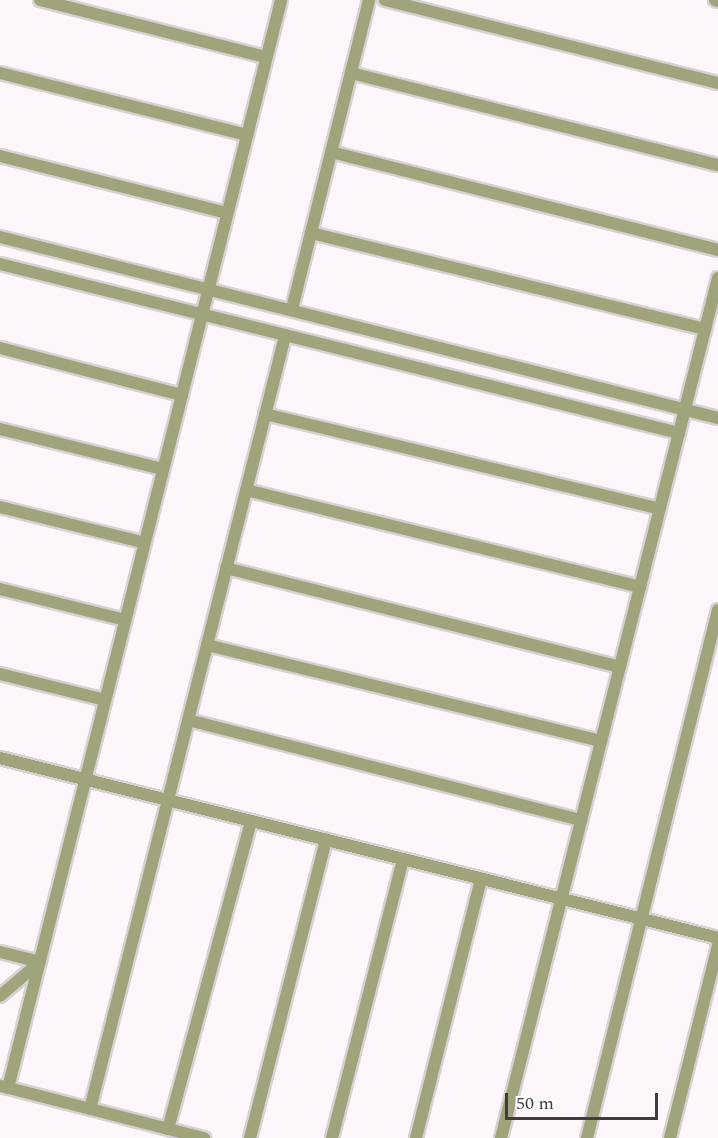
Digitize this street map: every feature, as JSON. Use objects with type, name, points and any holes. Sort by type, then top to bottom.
[{"type":"street","points":[[40,0],[266,57]]},
{"type":"street","points":[[204,1138],[4,1087],[40,962],[281,0]]},
{"type":"street","points":[[292,309],[369,0]]},
{"type":"street","points":[[385,0],[718,83]]},
{"type":"street","points":[[0,73],[247,135]]},
{"type":"street","points":[[351,73],[718,165]]},
{"type":"street","points":[[331,152],[718,250]]},
{"type":"street","points":[[0,156],[227,213]]},
{"type":"street","points":[[311,233],[705,330]]},
{"type":"street","points":[[0,237],[718,418]]},
{"type":"street","points":[[0,264],[679,433]]},
{"type":"street","points":[[501,1138],[718,278]]},
{"type":"street","points":[[90,1109],[285,336]]},
{"type":"street","points":[[0,348],[182,394]]},
{"type":"street","points":[[265,414],[660,509]]},
{"type":"street","points":[[0,429],[163,469]]},
{"type":"street","points":[[246,490],[640,587]]},
{"type":"street","points":[[0,507],[145,543]]},
{"type":"street","points":[[226,568],[620,668]]},
{"type":"street","points":[[0,589],[125,620]]},
{"type":"street","points":[[587,1138],[718,610]]},
{"type":"street","points":[[207,645],[601,741]]},
{"type":"street","points":[[0,674],[105,700]]},
{"type":"street","points":[[188,720],[581,820]]},
{"type":"street","points":[[0,758],[718,938]]},
{"type":"street","points":[[168,1129],[251,821]]},
{"type":"street","points":[[250,1138],[326,840]]},
{"type":"street","points":[[332,1138],[403,860]]},
{"type":"street","points":[[416,1138],[481,879]]},
{"type":"street","points":[[670,1138],[718,946]]},
{"type":"street","points":[[0,952],[40,962]]},
{"type":"street","points":[[0,996],[40,962]]}]
